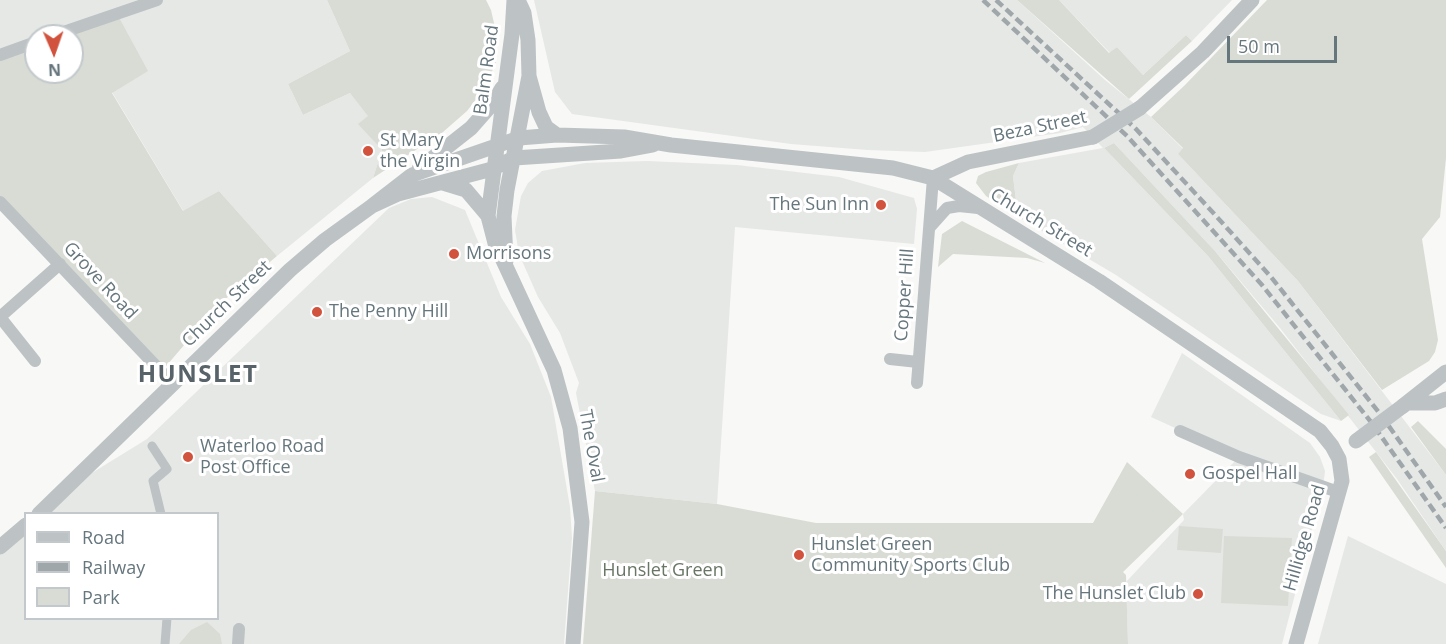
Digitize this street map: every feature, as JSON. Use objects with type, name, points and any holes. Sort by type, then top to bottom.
[{"type":"street","points":[[84,25],[157,0]]},
{"type":"street","name":"Balm Road","points":[[514,158],[519,138],[523,98],[529,76],[528,40],[524,13],[516,0]]},
{"type":"street","name":"Balm Road","points":[[492,169],[516,0]]},
{"type":"street","name":"Beza Street","points":[[933,178],[968,162],[1093,137],[1140,108],[1203,52],[1252,0]]},
{"type":"street","points":[[0,55],[24,46]]},
{"type":"street","points":[[529,76],[539,112],[546,127],[557,135]]},
{"type":"street","points":[[412,175],[447,144],[471,128],[493,103],[506,80]]},
{"type":"street","name":"Church Street","points":[[372,206],[376,200],[412,175],[519,138],[557,135],[624,137],[671,145],[893,168],[933,178],[1099,281],[1320,431],[1339,459]]},
{"type":"street","name":"Church Street","points":[[40,512],[290,270],[325,240],[372,206],[407,191],[492,169],[514,158],[671,145]]},
{"type":"street","name":"The Oval","points":[[506,267],[504,216],[514,158]]},
{"type":"street","name":"The Oval","points":[[492,169],[488,216],[495,243],[555,370],[573,447],[582,522],[573,644]]},
{"type":"street","name":"Copper Hill","points":[[917,383],[933,178]]},
{"type":"street","points":[[443,183],[466,190],[488,216]]},
{"type":"street","name":"Grove Road","points":[[0,202],[173,384]]},
{"type":"street","name":"Copper Hill","points":[[928,230],[947,208],[959,206],[979,208]]},
{"type":"street","points":[[35,361],[0,317],[60,264]]},
{"type":"street","name":"Copper Hill","points":[[890,359],[918,362]]},
{"type":"street","points":[[1339,459],[1356,441],[1446,372]]},
{"type":"street","points":[[1406,404],[1435,403],[1446,399]]},
{"type":"street","points":[[1180,431],[1239,457],[1338,492]]},
{"type":"street","points":[[152,446],[165,463],[167,470],[153,481],[161,512]]},
{"type":"street","name":"Hillidge Road","points":[[1296,644],[1342,481],[1339,459]]},
{"type":"street","points":[[0,547],[24,527]]},
{"type":"street","points":[[165,644],[167,620]]},
{"type":"street","points":[[237,644],[239,629]]},
{"type":"shaded area","points":[[0,0],[327,0],[350,51],[288,84],[303,115],[350,93],[369,116],[359,124],[382,150],[373,178],[277,256],[219,191],[184,212],[112,92],[116,13],[84,24],[24,24],[24,46],[0,55]]},
{"type":"shaded area","points":[[534,0],[1017,0],[1105,80],[1151,117],[1183,149],[1178,154],[1298,281],[1446,475],[1446,551],[1397,479],[1280,328],[1215,251],[1114,143],[1104,148],[1208,256],[1341,421],[1321,414],[1116,275],[1018,217],[1013,176],[1019,163],[1103,148],[1083,127],[1060,133],[925,152],[791,144],[572,114],[555,92]]},
{"type":"shaded area","points":[[1059,0],[1232,0],[1192,41],[1186,35],[1143,75],[1117,47],[1110,53]]},
{"type":"shaded area","points":[[647,161],[737,165],[839,177],[914,198],[917,209],[914,244],[735,227],[717,504],[595,491],[576,393],[579,383],[560,333],[538,297],[519,254],[515,230],[521,196],[528,183],[542,171],[585,163]]},
{"type":"shaded area","points":[[432,197],[465,210],[501,297],[530,344],[551,397],[570,507],[572,538],[564,644],[0,644],[0,552],[24,531],[24,620],[219,620],[219,512],[45,512],[87,476],[147,439],[389,208],[411,199]]},
{"type":"shaded area","points":[[1182,353],[1310,443],[1320,457],[1325,471],[1323,487],[1282,644],[1128,644],[1126,582],[1184,520],[1183,514],[1239,457],[1151,417]]},
{"type":"shaded area","points":[[1348,536],[1446,584],[1446,644],[1318,644]]},
{"type":"green space","points":[[327,0],[486,0],[491,10],[497,36],[496,62],[485,88],[467,111],[443,132],[373,178],[382,150],[358,124],[368,116],[350,93],[303,115],[288,84],[350,51]]},
{"type":"green space","points":[[1017,0],[1059,0],[1109,53],[1117,47],[1143,75],[1186,35],[1192,41],[1129,99]]},
{"type":"green space","points":[[1267,0],[1446,0],[1446,158],[1440,217],[1422,239],[1438,340],[1435,352],[1429,361],[1382,390],[1298,281],[1178,154],[1183,148],[1151,117]]},
{"type":"green space","points":[[116,12],[148,71],[112,93],[183,211],[219,191],[277,256],[223,301],[190,343],[185,344],[161,372],[0,202],[0,55],[24,46],[24,84],[84,84],[84,24]]},
{"type":"green space","points":[[1114,143],[1215,251],[1349,415],[1341,421],[1208,256],[1104,148]]},
{"type":"green space","points":[[1019,163],[1013,176],[1018,217],[986,196],[976,183],[978,176],[986,172]]},
{"type":"green space","points":[[962,221],[1045,263],[1027,258],[953,254],[938,267],[942,234]]},
{"type":"green space","points":[[1418,421],[1446,449],[1446,475],[1411,427]]},
{"type":"green space","points":[[1376,452],[1446,551],[1446,568],[1369,457]]},
{"type":"green space","name":"Hunslet Green","points":[[1127,462],[1183,514],[1123,572],[1126,575],[1128,644],[583,644],[595,491],[717,504],[816,523],[1093,523]]},
{"type":"green space","points":[[1179,526],[1223,529],[1221,553],[1177,550]]},
{"type":"green space","points":[[1224,536],[1292,538],[1288,606],[1221,603]]},
{"type":"green space","points":[[207,622],[220,634],[222,644],[179,644],[191,630]]},
{"type":"railway","points":[[983,0],[1127,136],[1262,285],[1371,422],[1446,528]]},
{"type":"railway","points":[[996,0],[1136,129],[1271,277],[1381,415],[1446,507]]},
{"type":"place","name":"St Mary the Virgin","points":[[368,151]]},
{"type":"place","name":"The Sun Inn","points":[[881,205]]},
{"type":"place","name":"Morrisons","points":[[454,254]]},
{"type":"place","name":"The Penny Hill","points":[[317,312]]},
{"type":"place","name":"Waterloo Road Post Office","points":[[188,457]]},
{"type":"place","name":"Gospel Hall","points":[[1190,474]]},
{"type":"place","name":"Hunslet Green Community Sports Club","points":[[799,555]]},
{"type":"place","name":"The Hunslet Club","points":[[1198,594]]},
{"type":"district","name":"HUNSLET","points":[[198,375]]}]
